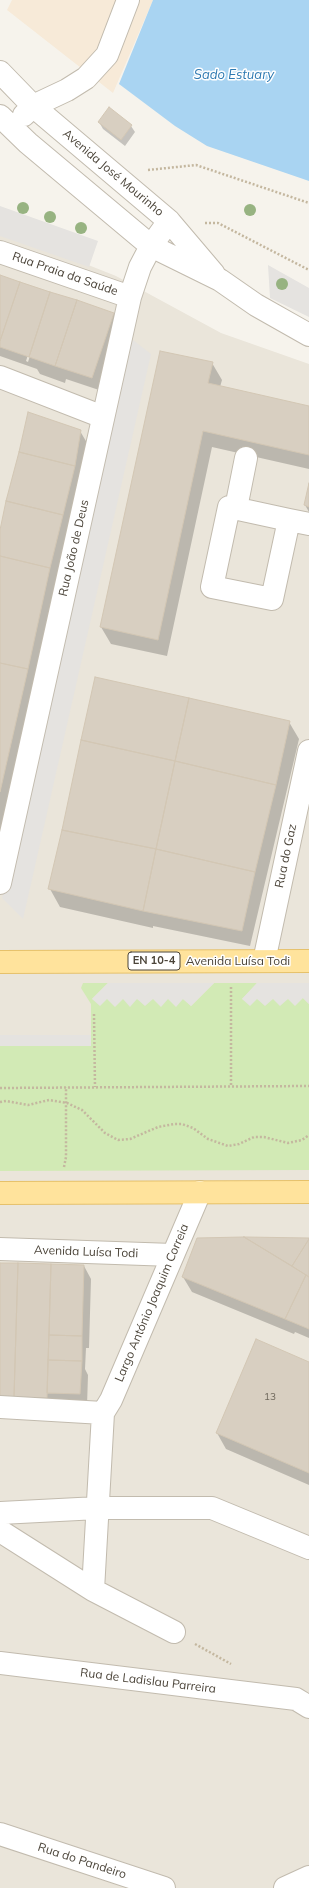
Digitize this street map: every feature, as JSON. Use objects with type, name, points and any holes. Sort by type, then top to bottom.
[{"type":"main road","name":"Avenida Luísa Todi","points":[[0,962],[309,961]]},
{"type":"main road","points":[[0,1193],[309,1192]]},
{"type":"street","points":[[5,121],[67,90],[86,78],[107,55],[128,0]]},
{"type":"street","name":"Avenida José Mourinho","points":[[0,72],[33,106],[169,221],[220,280]]},
{"type":"street","name":"Avenida José Mourinho","points":[[5,121],[151,246],[220,280],[256,305],[309,335]]},
{"type":"street","name":"Rua João de Deus","points":[[0,883],[130,297],[135,278],[151,246],[169,221]]},
{"type":"street","name":"Rua Praia da Saúde","points":[[0,252],[130,297]]},
{"type":"street","points":[[0,377],[103,417]]},
{"type":"street","points":[[236,508],[246,458]]},
{"type":"street","points":[[229,507],[299,522],[272,599],[212,587],[229,507]]},
{"type":"street","name":"Rua do Gaz","points":[[264,961],[309,751]]},
{"type":"street","name":"Largo António Joaquim Correia","points":[[93,1590],[103,1413],[111,1400],[200,1192]]},
{"type":"street","name":"Avenida Luísa Todi","points":[[0,1250],[173,1255]]},
{"type":"street","points":[[0,1407],[103,1413]]},
{"type":"street","points":[[0,1513],[98,1508],[212,1508],[309,1548]]},
{"type":"street","points":[[0,1531],[93,1590],[174,1632]]},
{"type":"street","name":"Rua de Ladislau Parreira","points":[[0,1663],[303,1703]]},
{"type":"street","name":"Rua do Pandeiro","points":[[0,1834],[164,1888]]},
{"type":"street","points":[[285,1888],[309,1877]]},
{"type":"path","points":[[113,173],[196,165],[309,203]]},
{"type":"path","points":[[169,221],[218,223],[309,270]]},
{"type":"path","points":[[231,961],[231,1087]]},
{"type":"path","points":[[94,1014],[95,1087]]},
{"type":"path","points":[[0,1088],[309,1086]]},
{"type":"path","points":[[59,1193],[66,1157],[66,1087]]},
{"type":"path","points":[[0,1102],[6,1101],[28,1105],[49,1100],[67,1103],[82,1110],[105,1133],[118,1140],[130,1139],[158,1127],[174,1124],[182,1124],[193,1128],[208,1139],[228,1146],[239,1144],[254,1137],[264,1137],[288,1143],[302,1140],[309,1135]]},
{"type":"shaded area","points":[[12,0],[153,0],[113,93],[7,10]]},
{"type":"shaded area","points":[[0,206],[98,241],[89,267],[0,236]]},
{"type":"shaded area","points":[[0,230],[116,276],[221,333],[309,364],[309,1888],[0,1888]]},
{"type":"shaded area","points":[[268,265],[309,288],[309,317],[270,298]]},
{"type":"shaded area","points":[[129,337],[151,354],[23,919],[2,898]]},
{"type":"shaded area","points":[[108,983],[214,983],[191,1006],[183,999],[176,1007],[168,999],[161,1007],[153,999],[145,1006],[137,999],[130,1007],[123,999],[115,1007],[107,999],[100,1006],[92,999]]},
{"type":"shaded area","points":[[257,983],[309,983],[309,1004],[303,998],[295,1006],[288,999],[280,1006],[273,999],[265,1006],[257,999],[250,1006],[242,999]]},
{"type":"shaded area","points":[[0,1035],[91,1035],[91,1046],[0,1046]]},
{"type":"green space","points":[[83,983],[108,983],[92,999],[183,999],[191,1006],[214,983],[257,983],[242,999],[303,998],[309,1004],[309,1170],[0,1171],[0,1046],[91,1046],[91,1004],[81,988]]},
{"type":"water","name":"Sado Estuary","points":[[153,0],[309,0],[309,181],[207,146],[175,126],[119,84]]},
{"type":"building","points":[[109,107],[132,125],[121,140],[98,122]]},
{"type":"building","points":[[0,275],[20,282],[0,341]]},
{"type":"building","points":[[20,282],[50,292],[29,357],[0,347],[0,341]]},
{"type":"building","points":[[50,292],[77,300],[55,366],[29,357]]},
{"type":"building","points":[[77,300],[114,313],[92,378],[55,366]]},
{"type":"building","points":[[160,351],[213,362],[208,383],[309,406],[309,455],[203,431],[158,640],[100,627]]},
{"type":"building","points":[[28,412],[81,430],[75,466],[19,452]]},
{"type":"building","points":[[19,452],[75,466],[63,515],[6,501]]},
{"type":"building","points":[[309,483],[309,507],[304,505]]},
{"type":"building","points":[[6,501],[63,515],[50,568],[0,556],[0,530]]},
{"type":"building","points":[[0,556],[50,568],[28,669],[0,663]]},
{"type":"building","points":[[0,663],[28,669],[0,792]]},
{"type":"building","points":[[95,677],[189,698],[175,761],[81,740]]},
{"type":"building","points":[[189,698],[290,721],[276,785],[175,761]]},
{"type":"building","points":[[81,740],[175,761],[156,849],[62,830]]},
{"type":"building","points":[[175,761],[276,785],[255,872],[156,849]]},
{"type":"building","points":[[62,830],[156,849],[143,911],[48,889]]},
{"type":"building","points":[[156,849],[255,872],[242,931],[143,911]]},
{"type":"building","points":[[244,1237],[309,1238],[309,1239],[292,1266]]},
{"type":"building","points":[[244,1237],[306,1275],[285,1319],[182,1277],[197,1238]]},
{"type":"building","points":[[309,1239],[309,1277],[292,1266]]},
{"type":"building","points":[[0,1263],[18,1263],[14,1397],[0,1397]]},
{"type":"building","points":[[18,1263],[51,1264],[47,1398],[14,1397]]},
{"type":"building","points":[[51,1264],[84,1265],[82,1336],[49,1335]]},
{"type":"building","points":[[306,1275],[309,1277],[309,1329],[285,1319]]},
{"type":"building","points":[[49,1335],[82,1336],[82,1361],[48,1360]]},
{"type":"building","points":[[256,1339],[309,1362],[309,1473],[216,1433]]},
{"type":"building","points":[[48,1360],[82,1361],[80,1394],[47,1393]]}]
